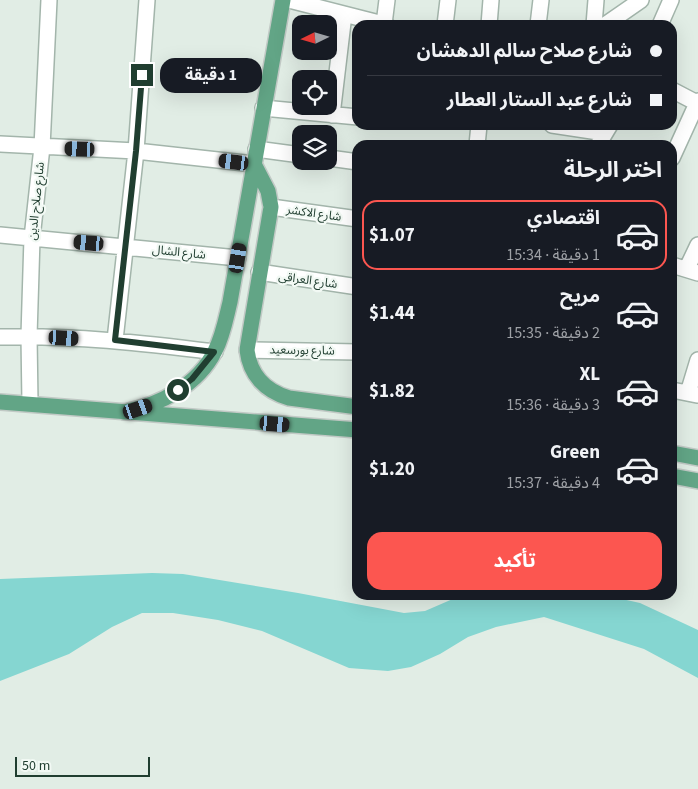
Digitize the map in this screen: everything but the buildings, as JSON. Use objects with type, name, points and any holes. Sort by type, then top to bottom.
[{"type":"main road","points":[[124,412],[152,404],[178,390],[192,379],[214,352],[230,302],[283,0]]},
{"type":"main road","points":[[255,157],[268,191],[271,207],[247,350],[248,361],[260,381],[279,395],[352,406]]},
{"type":"main road","points":[[0,402],[352,430]]},
{"type":"main road","points":[[677,454],[698,458]]},
{"type":"main road","points":[[677,477],[698,481]]},
{"type":"street","name":"شارع صلاح الدين","points":[[30,403],[29,336],[32,238],[42,147],[49,0]]},
{"type":"street","points":[[115,340],[136,151],[147,0]]},
{"type":"street","points":[[289,0],[366,20]]},
{"type":"street","points":[[381,20],[388,0]]},
{"type":"street","points":[[446,20],[448,0]]},
{"type":"street","points":[[489,20],[491,0]]},
{"type":"street","points":[[538,20],[540,0]]},
{"type":"street","points":[[594,20],[596,0]]},
{"type":"street","points":[[611,20],[641,0]]},
{"type":"street","points":[[662,20],[671,0]]},
{"type":"street","points":[[337,73],[344,14]]},
{"type":"street","points":[[677,92],[698,102],[677,147]]},
{"type":"street","points":[[263,108],[292,111]]},
{"type":"street","points":[[332,115],[352,117]]},
{"type":"street","points":[[581,130],[604,134]]},
{"type":"street","points":[[0,144],[255,157],[292,155]]},
{"type":"street","points":[[337,159],[352,161]]},
{"type":"street","name":"شارع الاكشر","points":[[271,207],[352,218]]},
{"type":"street","name":"شارع الشال","points":[[0,235],[238,258]]},
{"type":"street","points":[[686,269],[698,245]]},
{"type":"street","name":"شارع العراقى","points":[[260,272],[352,286]]},
{"type":"street","points":[[0,338],[29,336],[115,340],[214,352]]},
{"type":"street","name":"شارع بورسعيد","points":[[247,350],[352,352]]},
{"type":"street","points":[[677,391],[693,394],[698,360]]},
{"type":"water","points":[[152,573],[183,574],[404,613],[425,611],[450,600],[626,600],[640,603],[698,630],[698,678],[644,649],[544,617],[496,627],[468,637],[440,654],[411,667],[388,671],[349,668],[262,631],[218,620],[173,613],[142,613],[112,627],[69,654],[0,681],[0,579]]},
{"type":"route","points":[[142,75],[136,151],[115,340],[214,352],[192,379],[178,390]]}]
